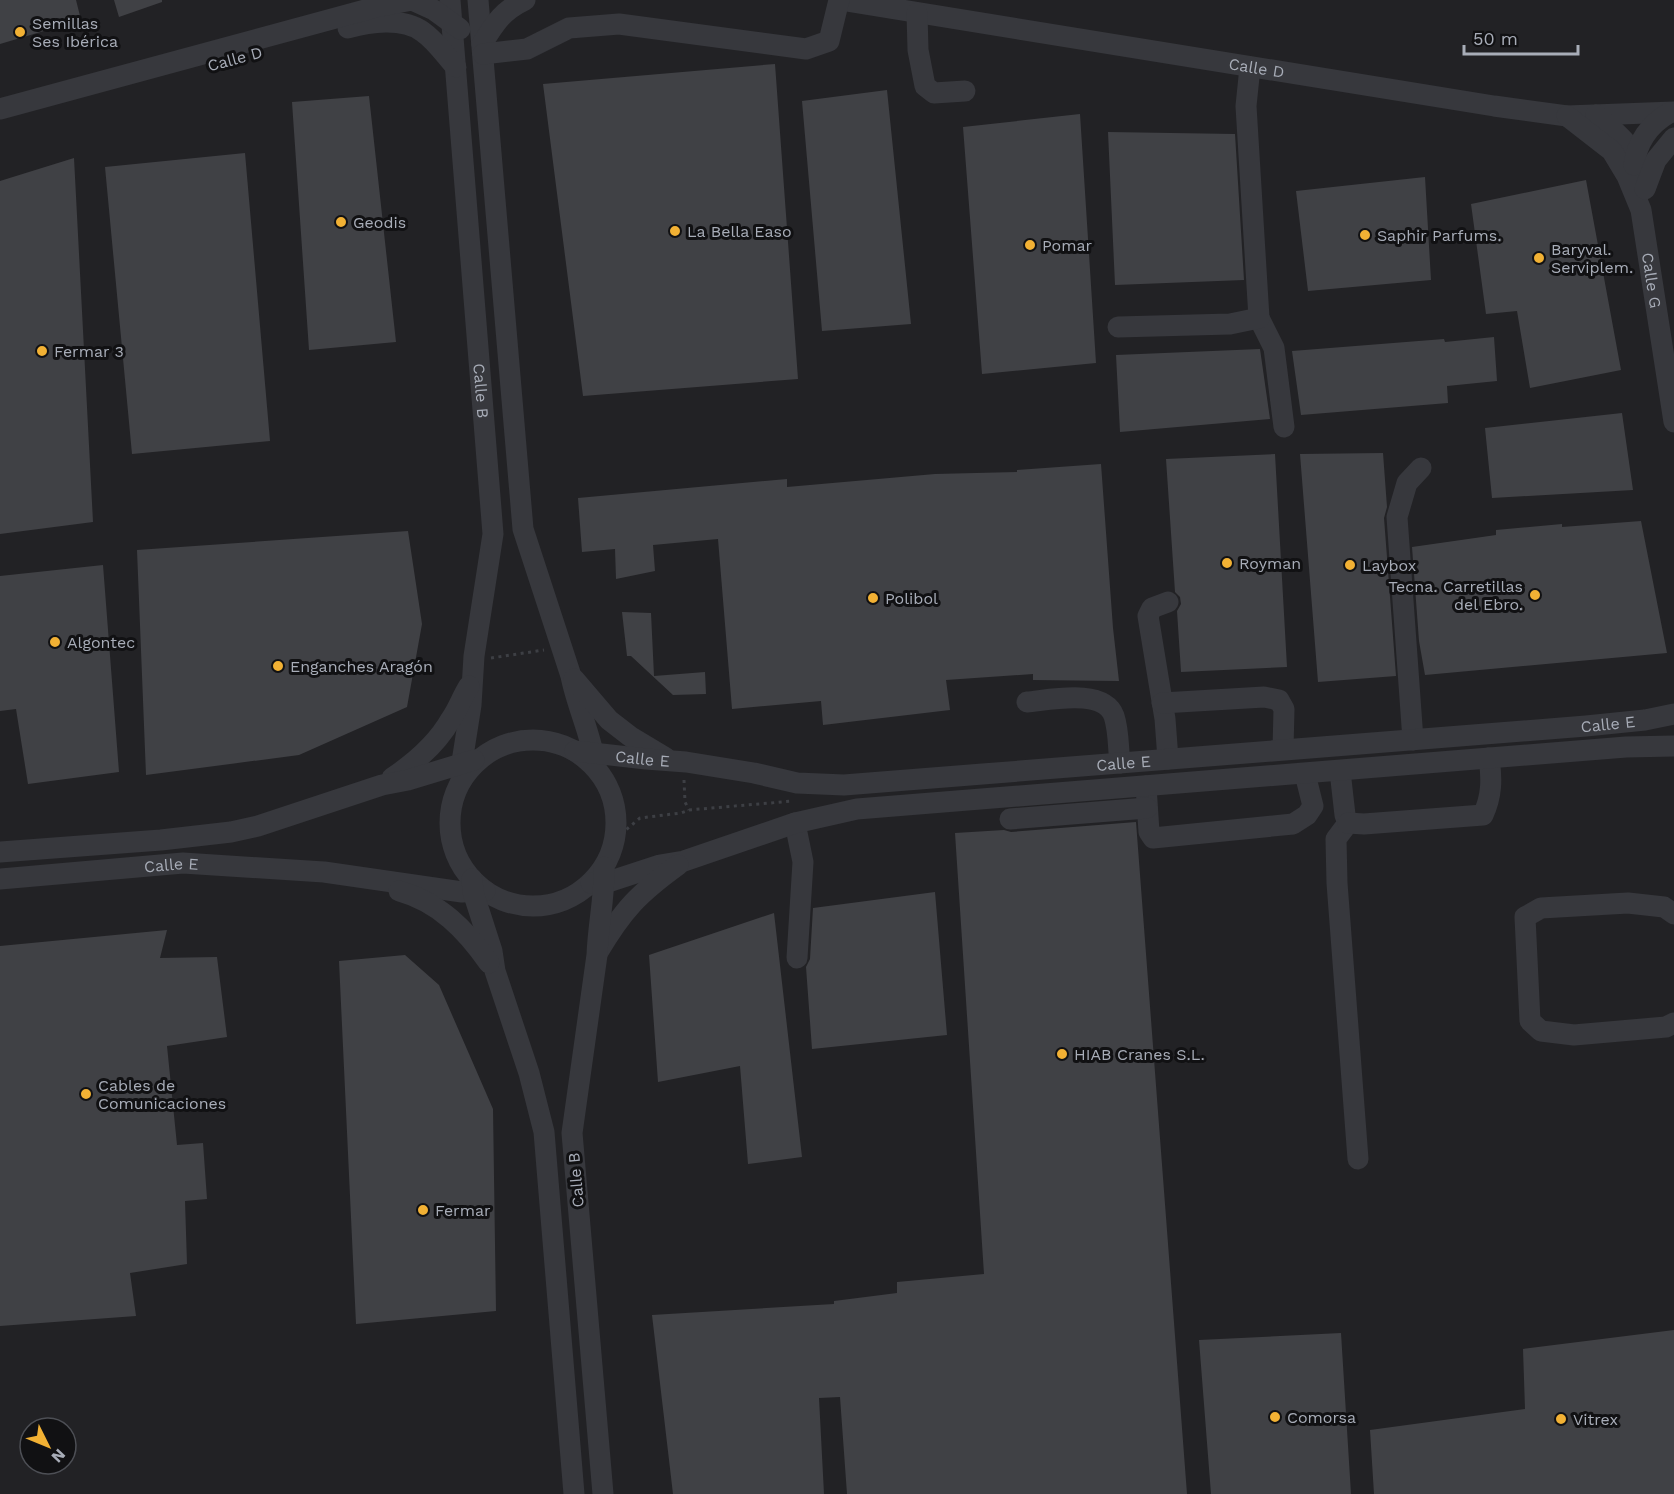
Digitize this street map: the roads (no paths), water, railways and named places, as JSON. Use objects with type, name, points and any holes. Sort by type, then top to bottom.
[{"type":"street","name":"Calle B","points":[[450,0],[493,534],[471,683],[468,767]]},
{"type":"street","name":"Calle B","points":[[478,0],[523,529],[571,676],[589,757]]},
{"type":"street","points":[[525,0],[510,7],[496,21],[482,49],[527,49],[569,28],[619,24],[806,49],[829,41],[839,0]]},
{"type":"street","name":"Calle D","points":[[839,0],[1567,116],[1671,112]]},
{"type":"street","points":[[423,1],[452,22],[466,39],[476,148],[493,175]]},
{"type":"street","name":"Calle D","points":[[0,109],[379,10],[423,1]]},
{"type":"street","name":"Calle D","points":[[379,10],[400,24],[420,30],[437,44],[456,67]]},
{"type":"street","name":"Calle D","points":[[0,123],[379,10]]},
{"type":"street","points":[[917,13],[918,50],[925,86],[934,93],[966,92]]},
{"type":"street","points":[[1250,67],[1246,106],[1259,318],[1274,348],[1284,427]]},
{"type":"street","points":[[1635,154],[1656,121],[1671,112]]},
{"type":"street","points":[[1596,115],[1620,135],[1635,154],[1639,187]]},
{"type":"street","points":[[1567,116],[1612,151],[1639,187]]},
{"type":"street","name":"Calle G","points":[[1674,138],[1656,160],[1639,187],[1674,422]]},
{"type":"street","points":[[1118,327],[1230,324],[1259,318]]},
{"type":"street","points":[[1413,740],[1397,517],[1407,483],[1421,468]]},
{"type":"street","points":[[1168,602],[1152,608],[1148,616],[1162,703],[1168,759]]},
{"type":"street","name":"Calle B","points":[[571,676],[609,720],[631,737],[669,759]]},
{"type":"street","name":"Calle E","points":[[382,785],[415,762],[436,741],[453,717],[471,683]]},
{"type":"street","points":[[1162,703],[1264,697],[1279,700],[1284,709],[1283,749]]},
{"type":"street","points":[[1027,702],[1086,698],[1104,702],[1113,714],[1120,763]]},
{"type":"street","name":"Calle E","points":[[589,757],[669,759],[754,773],[797,783],[831,786],[1413,740],[1645,720],[1674,714]]},
{"type":"street","points":[[534,739],[548,741],[589,757],[607,784],[614,801],[616,814],[615,839],[600,878],[567,899],[539,906],[511,903],[477,888],[457,857],[450,832],[452,805],[468,767],[505,744],[534,739]]},
{"type":"street","name":"Calle E","points":[[600,878],[684,861],[795,823],[857,809],[1626,747],[1674,746]]},
{"type":"street","points":[[1348,822],[1364,824],[1483,815],[1491,790],[1489,758]]},
{"type":"street","name":"Calle E","points":[[0,852],[231,832],[258,826],[382,785],[468,767]]},
{"type":"street","points":[[1340,771],[1345,815],[1348,822]]},
{"type":"street","points":[[1146,786],[1149,832],[1153,838],[1293,824],[1307,816],[1312,806],[1305,774]]},
{"type":"street","points":[[1010,797],[1009,823],[1148,808]]},
{"type":"street","points":[[1348,822],[1336,839],[1337,883],[1358,1159]]},
{"type":"street","points":[[795,823],[803,862],[797,958]]},
{"type":"street","name":"Calle E","points":[[597,955],[629,906],[652,884],[684,861]]},
{"type":"street","name":"Calle E","points":[[0,879],[183,863],[324,872],[376,881],[477,888]]},
{"type":"street","name":"Calle B","points":[[600,878],[597,955],[572,1133],[603,1494]]},
{"type":"street","name":"Calle B","points":[[376,881],[418,897],[443,912],[465,932],[495,971]]},
{"type":"street","name":"Calle B","points":[[477,888],[495,971],[529,1073],[544,1132],[574,1494]]},
{"type":"street","points":[[1674,914],[1664,907],[1628,903],[1541,908],[1525,917],[1530,1021],[1541,1031],[1574,1035],[1666,1027],[1674,1023]]},
{"type":"place","name":"Semillas Ses Ibérica","points":[[20,32]]},
{"type":"place","name":"Geodis","points":[[341,222]]},
{"type":"place","name":"La Bella Easo","points":[[675,231]]},
{"type":"place","name":"Saphir Parfums.","points":[[1365,235]]},
{"type":"place","name":"Pomar","points":[[1030,245]]},
{"type":"place","name":"Baryval. Serviplem.","points":[[1539,258]]},
{"type":"place","name":"Fermar 3","points":[[42,351]]},
{"type":"place","name":"Royman","points":[[1227,563]]},
{"type":"place","name":"Laybox","points":[[1350,565]]},
{"type":"place","name":"Tecna. Carretillas del Ebro.","points":[[1535,595]]},
{"type":"place","name":"Polibol","points":[[873,598]]},
{"type":"place","name":"Algontec","points":[[55,642]]},
{"type":"place","name":"Enganches Aragón","points":[[278,666]]},
{"type":"place","name":"HIAB Cranes S.L.","points":[[1062,1054]]},
{"type":"place","name":"Cables de Comunicaciones","points":[[86,1094]]},
{"type":"place","name":"Fermar","points":[[423,1210]]},
{"type":"place","name":"Comorsa","points":[[1275,1417]]},
{"type":"place","name":"Vitrex","points":[[1561,1419]]}]
